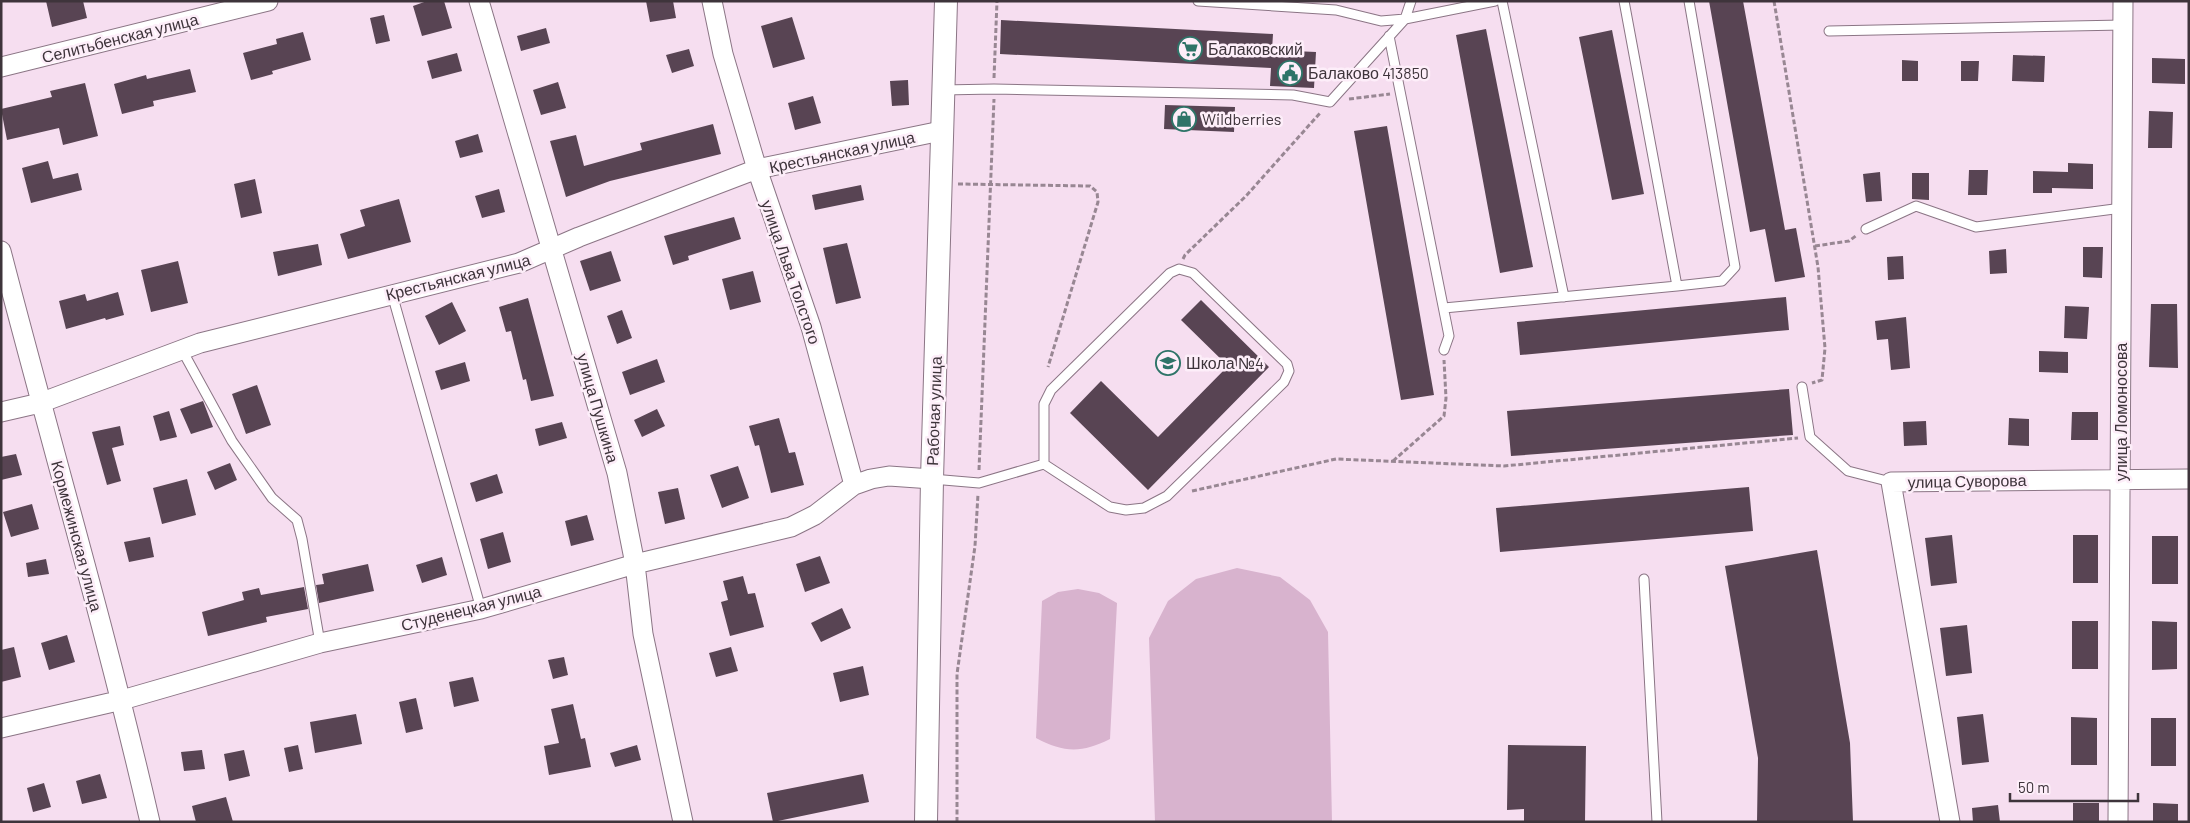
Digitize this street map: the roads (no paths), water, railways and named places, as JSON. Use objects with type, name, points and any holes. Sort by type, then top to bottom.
[{"type":"street","name":"Селитьбенская улица","points":[[1,67],[268,1]]},
{"type":"street","name":"улица Пушкина","points":[[479,1],[617,473],[635,564],[643,634],[683,822]]},
{"type":"street","name":"улица Льва Толстого","points":[[712,1],[722,54],[757,169],[812,327],[854,485]]},
{"type":"street","name":"Рабочая улица","points":[[926,822],[932,478],[946,1]]},
{"type":"street","name":"улица Ломоносова","points":[[2118,822],[2123,1]]},
{"type":"street","name":"Крестьянская улица","points":[[1,412],[40,403],[182,350],[392,294],[519,263],[757,169],[941,131]]},
{"type":"street","name":"Кормежинская улица","points":[[1,251],[40,403],[122,700],[150,822]]},
{"type":"street","name":"Студенецкая улица","points":[[1,728],[122,700],[320,643],[481,609],[635,564],[791,528],[815,515],[854,485],[871,479],[889,476],[932,478]]},
{"type":"street","name":"улица Суворова","points":[[1890,482],[2189,479]]},
{"type":"street","points":[[1890,482],[1950,822]]},
{"type":"lane","points":[[1198,1],[1336,6],[1381,21],[1405,19],[1495,1]]},
{"type":"lane","points":[[943,90],[994,89],[1293,95],[1330,102],[1405,19],[1411,1]]},
{"type":"lane","points":[[1502,1],[1564,297]]},
{"type":"lane","points":[[1624,1],[1677,286]]},
{"type":"lane","points":[[1444,308],[1722,280],[1734,268],[1688,1]]},
{"type":"lane","points":[[1829,31],[2122,25]]},
{"type":"lane","points":[[1389,36],[1449,336],[1444,350]]},
{"type":"lane","points":[[1866,229],[1916,206],[1976,227],[2122,208]]},
{"type":"lane","points":[[932,478],[978,483],[1044,464],[1110,507],[1126,510],[1144,508],[1166,496],[1284,382],[1289,371],[1286,364],[1192,273],[1179,269],[1170,273],[1051,390],[1044,404],[1044,464]]},
{"type":"lane","points":[[392,294],[481,609]]},
{"type":"lane","points":[[182,350],[232,441],[272,498],[297,520],[320,643]]},
{"type":"lane","name":"улица Суворова","points":[[1802,387],[1810,437],[1848,471],[1890,482]]},
{"type":"lane","points":[[1644,579],[1657,822]]},
{"type":"place","name":"Балаковский","points":[[1190,49]]},
{"type":"place","name":"Балаково 413850","points":[[1290,73]]},
{"type":"place","name":"Wildberries","points":[[1184,119]]},
{"type":"place","name":"Школа №4","points":[[1168,363]]}]
